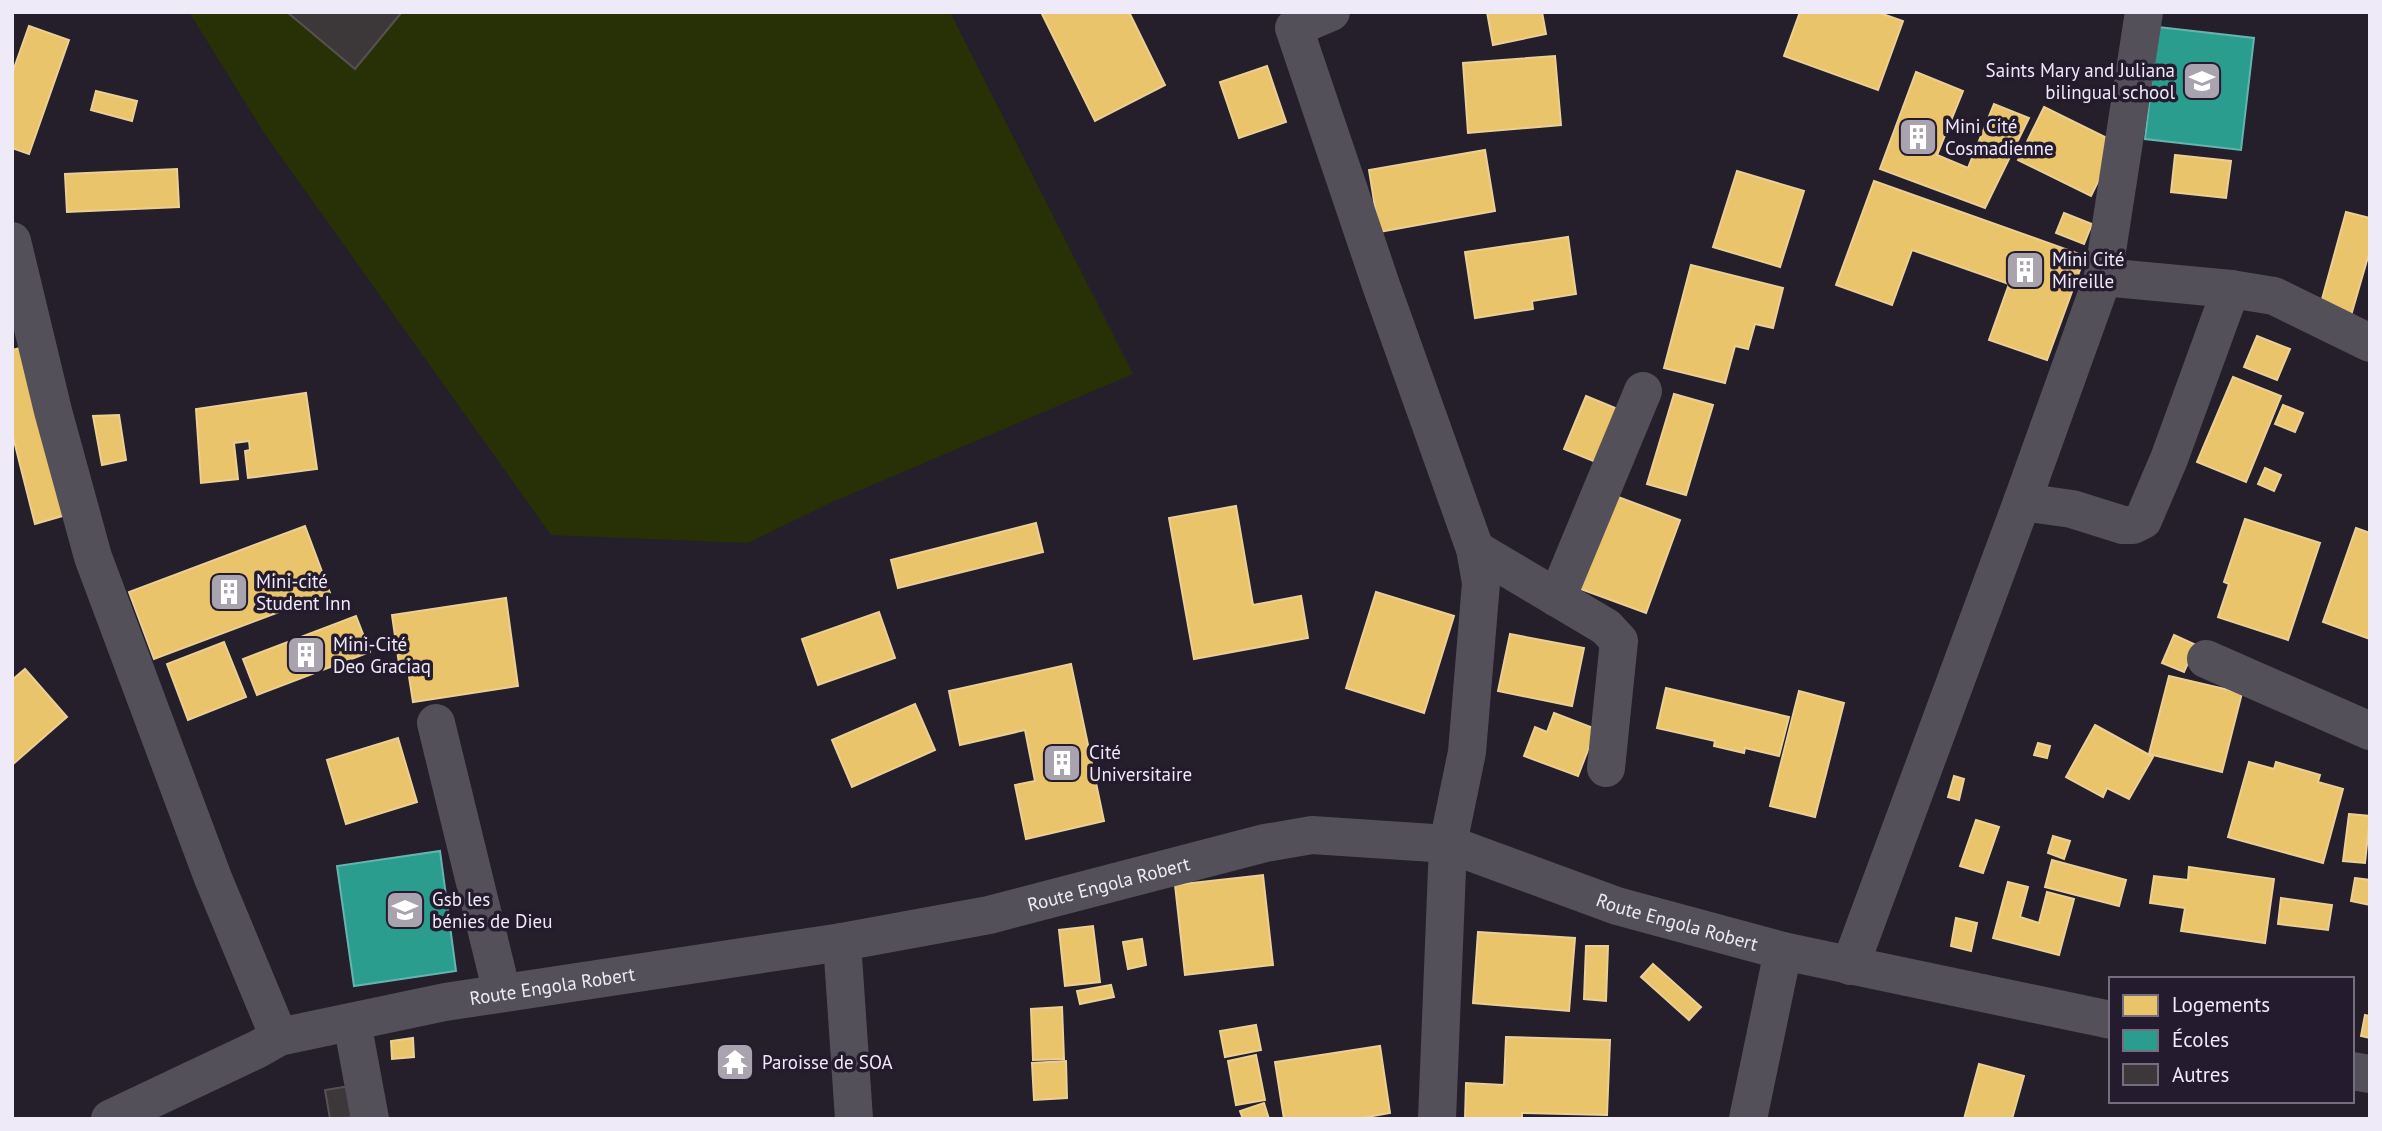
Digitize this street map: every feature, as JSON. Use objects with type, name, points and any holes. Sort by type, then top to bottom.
[{"type":"street","points":[[1331,12],[1291,20],[1475,549],[1481,583],[1467,752],[1448,844],[1437,1119]]},
{"type":"street","points":[[1850,966],[2103,277],[2144,12]]},
{"type":"street","points":[[12,241],[93,557],[213,878],[279,1037]]},
{"type":"street","points":[[2103,277],[2231,289],[2274,296],[2370,343]]},
{"type":"street","points":[[2022,502],[2072,509],[2123,525],[2133,525],[2143,520],[2169,459],[2231,289]]},
{"type":"street","points":[[1557,598],[1643,391]]},
{"type":"street","points":[[1475,549],[1606,627],[1619,641],[1606,768]]},
{"type":"street","points":[[2206,659],[2370,731]]},
{"type":"street","points":[[436,723],[502,993]]},
{"type":"street","name":"Route Engola Robert","points":[[110,1119],[279,1037],[445,1002],[842,942],[989,915],[1265,843],[1312,835],[1448,844],[1617,906],[1783,951],[2109,1020]]},
{"type":"street","points":[[842,942],[854,1119]]},
{"type":"street","points":[[1748,1119],[1783,951]]},
{"type":"street","points":[[352,1022],[370,1119]]},
{"type":"green space","points":[[189,12],[950,12],[1133,374],[830,503],[748,543],[551,535],[264,133]]},
{"type":"building: Logements","points":[[1041,12],[1129,12],[1165,85],[1095,121]]},
{"type":"building: Logements","points":[[1487,12],[1542,12],[1546,34],[1493,45]]},
{"type":"building: Logements","points":[[1800,12],[1877,12],[1903,21],[1878,90],[1784,56]]},
{"type":"building: Logements","points":[[29,26],[69,40],[29,154],[12,148],[12,74]]},
{"type":"building: Logements","points":[[1555,56],[1561,125],[1468,133],[1463,63]]},
{"type":"building: Logements","points":[[1267,66],[1286,122],[1239,138],[1220,82]]},
{"type":"building: Logements","name":"Mini Cité Cosmadienne","points":[[1916,72],[1963,91],[1937,155],[1968,168],[1994,104],[2029,118],[1985,208],[1880,169]]},
{"type":"building: Logements","points":[[96,91],[137,101],[132,121],[91,110]]},
{"type":"building: Logements","points":[[2044,107],[2117,143],[2091,196],[2018,160]]},
{"type":"building: Logements","points":[[1485,150],[1495,211],[1379,232],[1369,170]]},
{"type":"building: Logements","points":[[2175,155],[2231,161],[2226,198],[2171,192]]},
{"type":"building: Logements","points":[[177,169],[179,207],[67,212],[65,174]]},
{"type":"building: Logements","points":[[1737,171],[1804,191],[1780,267],[1713,247]]},
{"type":"building: Logements","name":"Mini Cité Mireille","points":[[1874,181],[2085,256],[2047,360],[1989,340],[2009,284],[1912,250],[1892,305],[1836,285]]},
{"type":"building: Logements","points":[[2346,212],[2370,218],[2370,250],[2350,319],[2319,310]]},
{"type":"building: Logements","points":[[2064,213],[2092,224],[2084,244],[2056,233]]},
{"type":"building: Logements","points":[[1568,237],[1576,294],[1532,301],[1533,309],[1475,318],[1465,252]]},
{"type":"building: Logements","points":[[1691,265],[1783,288],[1773,328],[1755,324],[1748,349],[1735,346],[1725,383],[1664,368]]},
{"type":"building: Logements","points":[[2257,336],[2290,349],[2277,380],[2244,367]]},
{"type":"building: Logements","points":[[24,347],[66,515],[35,524],[12,433],[12,350]]},
{"type":"building: Logements","points":[[2233,377],[2281,396],[2246,482],[2197,462]]},
{"type":"building: Logements","points":[[306,393],[317,469],[248,478],[245,451],[250,450],[249,441],[234,443],[238,479],[201,483],[196,409]]},
{"type":"building: Logements","points":[[1674,394],[1713,405],[1686,495],[1647,484]]},
{"type":"building: Logements","points":[[1586,396],[1625,412],[1603,465],[1564,449]]},
{"type":"building: Logements","points":[[2283,405],[2303,413],[2295,432],[2275,424]]},
{"type":"building: Logements","points":[[119,415],[126,460],[102,465],[93,416]]},
{"type":"building: Logements","points":[[2265,468],[2281,475],[2274,491],[2258,484]]},
{"type":"building: Logements","points":[[1610,494],[1680,520],[1646,613],[1575,587]]},
{"type":"building: Logements","points":[[1236,506],[1253,605],[1301,596],[1308,638],[1194,659],[1169,518]]},
{"type":"building: Logements","points":[[2245,519],[2320,543],[2288,640],[2218,617],[2229,584],[2224,582]]},
{"type":"building: Logements","points":[[1036,523],[1043,552],[898,588],[891,560]]},
{"type":"building: Logements","name":"Mini-cité Student Inn","points":[[305,526],[330,593],[154,659],[129,592]]},
{"type":"building: Logements","points":[[2356,528],[2370,533],[2370,639],[2323,622]]},
{"type":"building: Logements","points":[[1376,592],[1454,616],[1424,713],[1346,688]]},
{"type":"building: Logements","points":[[506,598],[518,686],[413,702],[408,670],[400,671],[392,615]]},
{"type":"building: Logements","points":[[879,612],[895,658],[818,685],[802,639]]},
{"type":"building: Logements","name":"Mini-Cité Deo Graciaq","points":[[356,616],[370,652],[257,695],[243,659]]},
{"type":"building: Logements","points":[[1510,634],[1584,648],[1572,706],[1498,691]]},
{"type":"building: Logements","points":[[2174,635],[2196,645],[2184,672],[2162,663]]},
{"type":"building: Logements","points":[[224,642],[246,697],[188,720],[167,664]]},
{"type":"building: Logements","name":"Cité Universitaire","points":[[1071,664],[1104,821],[1026,839],[1015,785],[1035,781],[1025,730],[960,745],[949,691]]},
{"type":"building: Logements","points":[[25,669],[67,717],[12,765],[12,680]]},
{"type":"building: Logements","points":[[2169,676],[2242,693],[2222,772],[2149,754]]},
{"type":"building: Logements","points":[[1666,688],[1789,717],[1779,756],[1745,748],[1744,753],[1714,746],[1715,741],[1657,728]]},
{"type":"building: Logements","points":[[1799,691],[1844,703],[1815,817],[1770,806]]},
{"type":"building: Logements","points":[[915,704],[935,750],[852,787],[832,740]]},
{"type":"building: Logements","points":[[1554,713],[1596,729],[1578,776],[1524,756],[1535,727],[1547,732]]},
{"type":"building: Logements","points":[[2095,725],[2153,757],[2129,799],[2107,788],[2103,797],[2066,777]]},
{"type":"building: Logements","points":[[398,738],[417,802],[346,824],[327,760]]},
{"type":"building: Logements","points":[[2038,743],[2050,746],[2047,758],[2034,755]]},
{"type":"building: Logements","points":[[2249,762],[2274,769],[2276,762],[2320,775],[2318,782],[2343,789],[2323,863],[2228,837]]},
{"type":"building: Logements","points":[[1954,776],[1964,779],[1959,800],[1948,797]]},
{"type":"building: Logements","points":[[2349,814],[2370,816],[2365,863],[2343,861]]},
{"type":"building: Logements","points":[[1976,820],[1999,827],[1983,873],[1960,866]]},
{"type":"building: Logements","points":[[2053,836],[2070,841],[2064,859],[2048,853]]},
{"type":"building: Logements","points":[[2052,860],[2126,880],[2119,906],[2045,887]]},
{"type":"building: Logements","points":[[2189,867],[2274,879],[2265,943],[2181,931],[2185,908],[2150,903],[2154,876],[2188,880]]},
{"type":"building: Logements","points":[[1263,875],[1273,965],[1185,975],[1175,885]]},
{"type":"building: Logements","points":[[2355,878],[2370,880],[2370,905],[2351,901]]},
{"type":"building: Logements","points":[[2008,882],[2028,887],[2020,917],[2039,923],[2047,892],[2074,899],[2059,955],[1993,938]]},
{"type":"building: Logements","points":[[2281,898],[2332,905],[2328,930],[2278,924]]},
{"type":"building: Logements","points":[[1956,918],[1977,923],[1971,951],[1951,946]]},
{"type":"building: Logements","points":[[1093,926],[1100,982],[1065,986],[1059,930]]},
{"type":"building: Logements","points":[[1478,932],[1575,938],[1569,1011],[1473,1003]]},
{"type":"building: Logements","points":[[1142,939],[1146,965],[1128,969],[1123,942]]},
{"type":"building: Logements","points":[[1586,946],[1608,946],[1606,1001],[1584,999]]},
{"type":"building: Logements","points":[[1653,964],[1701,1007],[1689,1020],[1641,977]]},
{"type":"building: Logements","points":[[1111,985],[1114,997],[1080,1004],[1077,991]]},
{"type":"building: Logements","points":[[1062,1007],[1064,1059],[1033,1060],[1031,1009]]},
{"type":"building: Logements","points":[[2365,1015],[2370,1016],[2370,1038],[2361,1036]]},
{"type":"building: Logements","points":[[1256,1025],[1261,1050],[1225,1057],[1220,1031]]},
{"type":"building: Logements","points":[[1506,1037],[1610,1040],[1607,1115],[1522,1113],[1522,1119],[1465,1119],[1466,1083],[1504,1085]]},
{"type":"building: Logements","points":[[413,1038],[414,1057],[392,1059],[391,1041]]},
{"type":"building: Logements","points":[[1380,1046],[1390,1113],[1356,1119],[1284,1119],[1275,1062]]},
{"type":"building: Logements","points":[[1256,1055],[1265,1100],[1236,1105],[1228,1061]]},
{"type":"building: Logements","points":[[1066,1061],[1067,1098],[1034,1100],[1032,1063]]},
{"type":"building: Logements","points":[[1979,1064],[2024,1076],[2012,1119],[1964,1119]]},
{"type":"building: Logements","points":[[1264,1103],[1269,1119],[1243,1119],[1240,1111]]},
{"type":"building: Écoles","points":[[2158,27],[2254,38],[2241,150],[2145,139]]},
{"type":"building: Écoles","points":[[440,851],[456,971],[354,986],[337,866]]},
{"type":"building: Autres","points":[[287,12],[402,12],[355,69]]},
{"type":"building: Autres","points":[[350,1086],[356,1117],[330,1119],[325,1090]]},
{"type":"place","name":"Saints Mary and Juliana bilingual school","points":[[2202,81]]},
{"type":"place","name":"Mini Cité Cosmadienne","points":[[1918,137]]},
{"type":"place","name":"Mini Cité Mireille","points":[[2025,270]]},
{"type":"place","name":"Mini-cité Student Inn","points":[[229,592]]},
{"type":"place","name":"Mini-Cité Deo Graciaq","points":[[306,655]]},
{"type":"place","name":"Cité Universitaire","points":[[1062,763]]},
{"type":"place","name":"Gsb les bénies de Dieu","points":[[405,910]]},
{"type":"place","name":"Paroisse de SOA","points":[[735,1062]]}]
